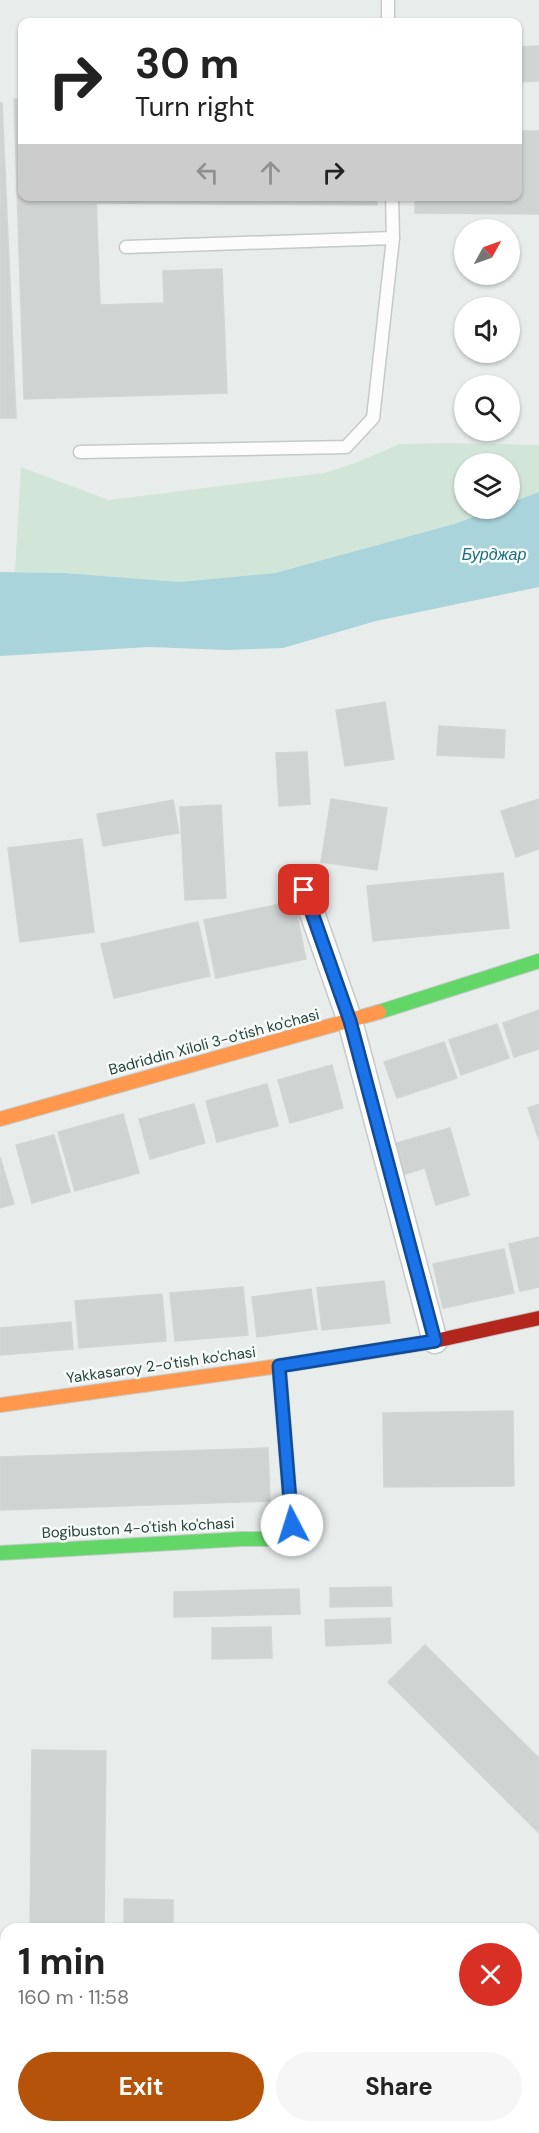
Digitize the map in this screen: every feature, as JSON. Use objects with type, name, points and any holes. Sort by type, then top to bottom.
[{"type":"street","points":[[304,890],[350,1021],[435,1341]]},
{"type":"street","name":"Badriddin Xiloli 3-o'tish ko'chasi","points":[[0,1119],[350,1021],[539,961]]},
{"type":"street","name":"Yakkasaroy 2-o'tish ko'chasi","points":[[0,1405],[279,1366],[435,1341],[539,1318]]},
{"type":"street","name":"Bogibuston 4-o'tish ko'chasi","points":[[0,1553],[242,1539],[280,1539],[292,1525],[279,1366]]},
{"type":"lane","points":[[388,0],[388,18]]},
{"type":"lane","points":[[80,452],[346,447],[373,418],[393,238],[392,201]]},
{"type":"lane","points":[[126,247],[393,238]]},
{"type":"green space","points":[[399,444],[539,445],[539,492],[520,499],[520,453],[454,453],[454,519],[468,519],[275,573],[180,582],[65,573],[15,572],[21,467],[109,500],[324,473],[358,462]]},
{"type":"water","name":"Бурджар","points":[[539,492],[539,587],[376,621],[283,648],[226,650],[149,647],[0,656],[0,572],[65,573],[180,582],[275,573],[468,519],[520,519],[520,499]]},
{"type":"building","points":[[539,46],[539,81],[522,82],[522,47]]},
{"type":"building","points":[[14,99],[18,99],[18,201],[96,201],[100,305],[164,303],[163,271],[222,269],[227,393],[24,399]]},
{"type":"building","points":[[0,103],[2,103],[16,418],[0,418]]},
{"type":"building","points":[[522,131],[539,131],[539,214],[415,213],[415,201],[522,201]]},
{"type":"building","points":[[96,201],[377,201],[377,205],[96,203]]},
{"type":"building","points":[[385,702],[394,759],[345,766],[336,710]]},
{"type":"building","points":[[439,726],[505,730],[504,758],[437,755]]},
{"type":"building","points":[[307,752],[310,804],[279,806],[276,753]]},
{"type":"building","points":[[331,799],[387,808],[377,870],[321,862]]},
{"type":"building","points":[[539,799],[539,849],[516,857],[501,811]]},
{"type":"building","points":[[173,800],[179,833],[103,846],[97,814]]},
{"type":"building","points":[[221,805],[226,898],[185,900],[180,807]]},
{"type":"building","points":[[82,839],[94,932],[20,942],[8,848]]},
{"type":"building","points":[[503,873],[509,928],[373,941],[367,886]]},
{"type":"building","points":[[294,901],[306,959],[216,978],[204,920]]},
{"type":"building","points":[[198,922],[210,976],[114,998],[101,944]]},
{"type":"building","points":[[539,1010],[539,1049],[514,1057],[503,1023]]},
{"type":"building","points":[[497,1024],[509,1058],[461,1075],[449,1040]]},
{"type":"building","points":[[444,1042],[457,1078],[397,1098],[384,1062]]},
{"type":"building","points":[[332,1065],[343,1108],[290,1123],[278,1080]]},
{"type":"building","points":[[267,1084],[278,1126],[217,1142],[206,1101]]},
{"type":"building","points":[[194,1104],[205,1143],[150,1159],[139,1119]]},
{"type":"building","points":[[539,1104],[539,1140],[528,1108]]},
{"type":"building","points":[[123,1114],[139,1173],[75,1191],[58,1132]]},
{"type":"building","points":[[450,1128],[469,1195],[436,1205],[425,1168],[402,1175],[393,1144]]},
{"type":"building","points":[[54,1135],[70,1192],[32,1203],[16,1145]]},
{"type":"building","points":[[0,1157],[14,1204],[0,1208]]},
{"type":"building","points":[[539,1237],[539,1287],[520,1291],[509,1244]]},
{"type":"building","points":[[504,1249],[514,1293],[443,1308],[433,1264]]},
{"type":"building","points":[[384,1281],[390,1323],[322,1330],[317,1288]]},
{"type":"building","points":[[243,1287],[248,1335],[175,1341],[170,1293]]},
{"type":"building","points":[[311,1289],[317,1329],[257,1337],[252,1297]]},
{"type":"building","points":[[162,1294],[166,1341],[79,1348],[75,1301]]},
{"type":"building","points":[[71,1322],[73,1349],[0,1355],[0,1328]]},
{"type":"building","points":[[513,1411],[514,1486],[384,1487],[383,1413]]},
{"type":"building","points":[[268,1448],[270,1501],[0,1510],[0,1457]]},
{"type":"building","points":[[391,1587],[392,1606],[330,1607],[330,1588]]},
{"type":"building","points":[[299,1589],[300,1614],[174,1617],[174,1592]]},
{"type":"building","points":[[390,1618],[391,1643],[326,1646],[325,1620]]},
{"type":"building","points":[[271,1627],[272,1658],[212,1659],[212,1628]]},
{"type":"building","points":[[425,1645],[539,1758],[539,1833],[388,1682]]},
{"type":"building","points":[[32,1750],[106,1751],[104,1923],[30,1923]]},
{"type":"building","points":[[124,1899],[173,1900],[173,1923],[124,1923]]},
{"type":"traffic: fast","points":[[379,1012],[539,961]]},
{"type":"traffic: fast","points":[[0,1553],[242,1539],[280,1539],[292,1525],[279,1366]]},
{"type":"traffic: slow","points":[[0,1119],[379,1012]]},
{"type":"traffic: slow","points":[[0,1405],[399,1347]]},
{"type":"traffic: jam","points":[[399,1347],[539,1318]]},
{"type":"route","points":[[292,1525],[279,1366],[435,1341],[350,1021],[304,890]]}]
